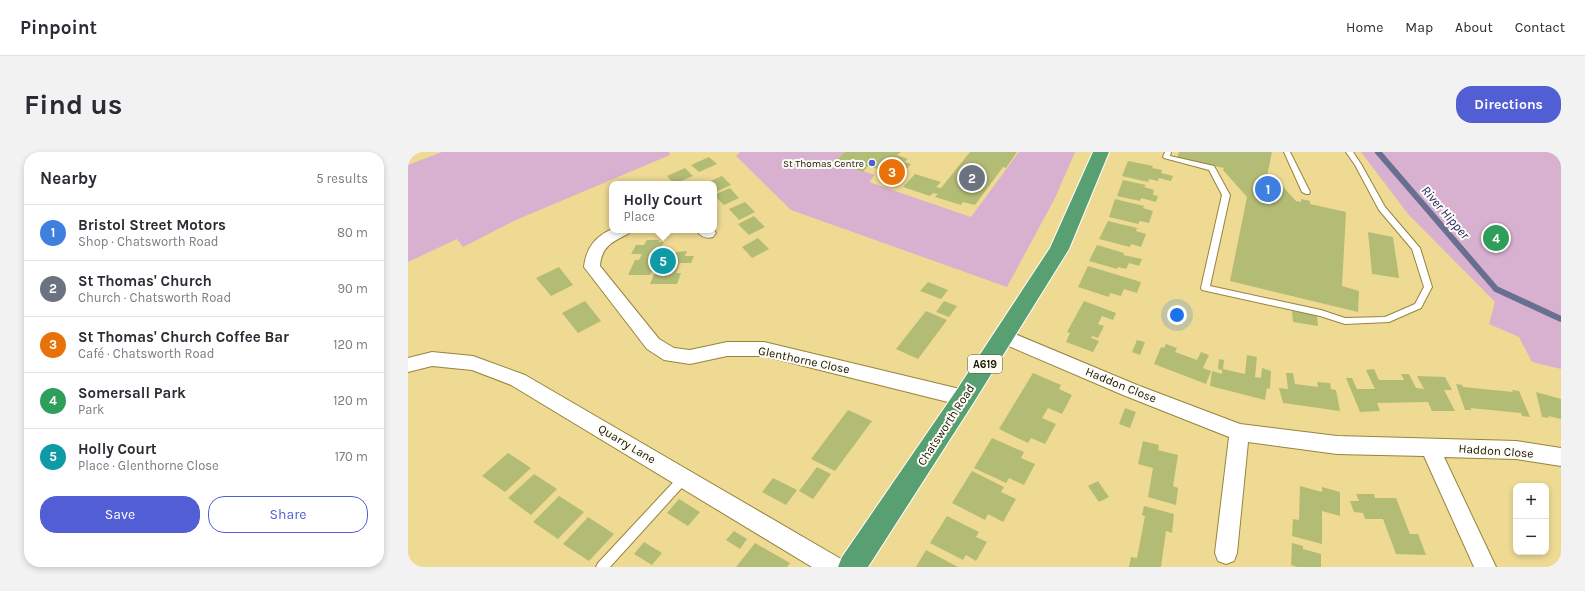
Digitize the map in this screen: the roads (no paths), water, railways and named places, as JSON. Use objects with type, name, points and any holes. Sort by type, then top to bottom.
[{"type":"highway","name":"Chatsworth Road","points":[[852,567],[964,398],[1059,249],[1101,152]]},
{"type":"street","name":"Glenthorne Close","points":[[618,233],[599,244],[592,256],[592,267],[653,344],[670,355],[690,357],[727,349],[764,349],[964,398]]},
{"type":"street","name":"Haddon Close","points":[[1003,336],[1130,390],[1239,432],[1337,445],[1516,450],[1561,457]]},
{"type":"street","name":"Quarry Lane","points":[[408,365],[432,359],[473,363],[518,380],[833,567]]},
{"type":"street","points":[[1226,552],[1239,432]]},
{"type":"street","points":[[1430,448],[1485,567]]},
{"type":"lane","points":[[1168,152],[1166,157],[1212,168],[1226,195],[1205,288],[1321,313],[1345,321],[1386,320],[1418,306],[1428,287],[1416,248],[1382,208],[1358,164],[1349,152]]},
{"type":"lane","points":[[1287,152],[1306,192]]},
{"type":"lane","points":[[602,567],[684,478]]},
{"type":"waterway","name":"River Hipper","points":[[1378,152],[1496,289],[1561,319]]},
{"type":"place","name":"St Thomas Centre","points":[[872,163]]},
{"type":"place","name":"St Thomas' Church Coffee Bar","points":[[892,172]]},
{"type":"place","name":"St Thomas' Church","points":[[972,178]]},
{"type":"place","name":"Bristol Street Motors","points":[[1268,189]]},
{"type":"place","name":"Somersall Park","points":[[1496,238]]},
{"type":"place","name":"Holly Court","points":[[663,261]]}]
